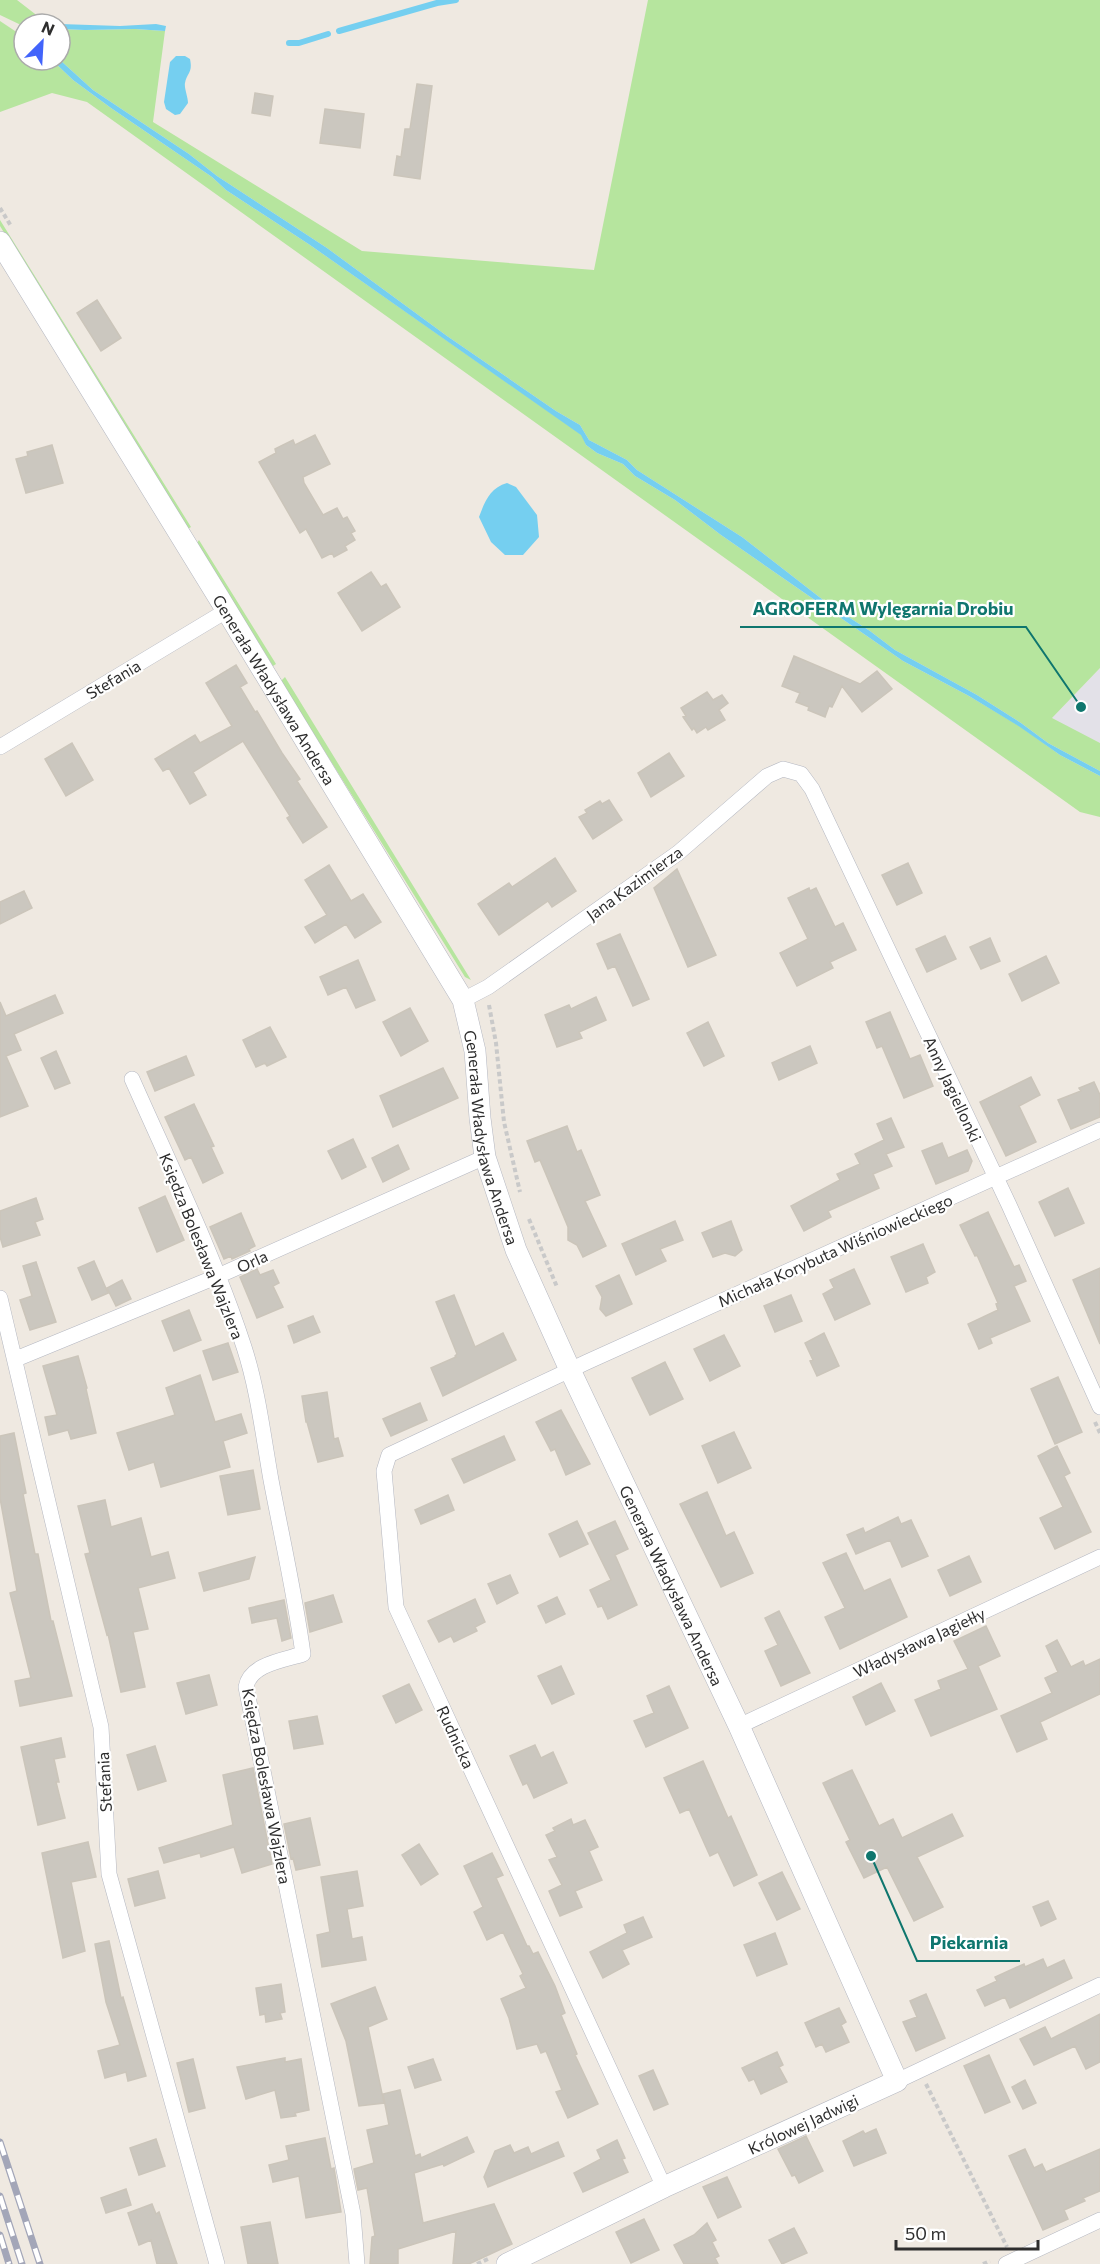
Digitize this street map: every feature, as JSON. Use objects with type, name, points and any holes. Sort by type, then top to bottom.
[{"type":"street","name":"Generała Władysława Andersa","points":[[0,242],[146,476],[225,611],[463,1000],[475,1051],[485,1157],[516,1250],[570,1370],[739,1726],[897,2081]]},
{"type":"street","name":"Stefania","points":[[0,747],[225,611]]},
{"type":"street","name":"Jana Kazimierza","points":[[463,1000],[488,987],[678,853],[767,776],[783,769],[801,774]]},
{"type":"street","name":"Anny Jagiellonki","points":[[801,774],[812,789],[995,1177],[1100,1407]]},
{"type":"street","name":"Księdza Bolesława Wajzlera","points":[[132,1079],[218,1275],[244,1346],[254,1384],[295,1595],[303,1654],[260,1668],[252,1673],[246,1688],[353,2214],[357,2264]]},
{"type":"street","name":"Michała Korybuta Wiśniowieckiego","points":[[570,1370],[1100,1130]]},
{"type":"street","name":"Orla","points":[[16,1359],[218,1275],[485,1157]]},
{"type":"street","name":"Stefania","points":[[0,1298],[101,1727],[109,1874],[217,2264]]},
{"type":"street","name":"Rudnicka","points":[[570,1370],[389,1455],[384,1471],[396,1607],[664,2187]]},
{"type":"street","name":"Władysława Jagiełły","points":[[739,1726],[1100,1557]]},
{"type":"street","name":"Królowej Jadwigi","points":[[507,2264],[664,2187],[1100,1985]]},
{"type":"street","points":[[1010,2262],[1100,2220]]},
{"type":"path","points":[[488,1003],[496,1042],[504,1122],[522,1203]]},
{"type":"path","points":[[924,2079],[1010,2262]]},
{"type":"shaded area","points":[[1100,668],[1100,743],[1051,719]]},
{"type":"green space","points":[[0,0],[17,0],[32,12],[12,12],[12,21],[0,15]]},
{"type":"green space","points":[[648,0],[1100,0],[1100,668],[1052,718],[1100,743],[1100,771],[1048,743],[977,695],[895,650],[827,603],[742,537],[637,470],[627,460],[589,440],[580,425],[447,336],[327,248],[217,176],[189,154],[93,90],[72,71],[72,29],[165,31],[153,122],[362,251],[594,270]]},
{"type":"green space","points":[[0,21],[12,29],[12,72],[65,72],[111,108],[212,177],[226,190],[310,245],[582,435],[586,445],[597,453],[623,464],[635,476],[675,500],[721,535],[903,661],[969,696],[1021,727],[1060,755],[1100,776],[1100,817],[1080,812],[87,102],[52,93],[0,112]]},
{"type":"green space","points":[[0,220],[191,527],[188,529],[0,226]]},
{"type":"green space","points":[[199,540],[276,664],[273,666],[197,543]]},
{"type":"green space","points":[[285,677],[471,980],[465,977],[281,681]]},
{"type":"water","points":[[72,24],[120,26],[156,24],[166,26],[165,31],[72,29]]},
{"type":"water","points":[[176,56],[185,56],[190,59],[191,67],[185,85],[188,103],[180,114],[175,115],[166,109],[164,102],[170,62]]},
{"type":"water","points":[[72,71],[93,90],[189,154],[217,176],[327,248],[447,336],[580,425],[589,440],[627,460],[637,470],[742,537],[827,603],[895,650],[977,695],[1048,743],[1100,771],[1100,776],[1060,755],[969,696],[903,661],[721,535],[675,500],[635,476],[623,464],[597,453],[586,445],[581,435],[310,245],[226,190],[212,177],[65,72]]},
{"type":"water","points":[[507,483],[516,487],[537,515],[539,537],[523,555],[505,555],[491,542],[479,517],[492,492]]},
{"type":"building","points":[[417,84],[432,86],[420,179],[394,175],[397,156],[401,157],[405,129],[410,129]]},
{"type":"building","points":[[255,93],[273,96],[270,116],[252,113]]},
{"type":"building","points":[[325,109],[364,114],[360,148],[320,143]]},
{"type":"building","points":[[97,300],[121,338],[101,351],[77,313]]},
{"type":"building","points":[[315,435],[330,464],[303,477],[304,483],[323,515],[337,508],[343,519],[347,517],[355,531],[351,533],[355,540],[345,546],[347,550],[334,557],[332,553],[322,558],[306,529],[300,533],[259,462],[276,453],[275,449],[293,440],[295,445]]},
{"type":"building","points":[[52,445],[63,483],[26,493],[16,459],[28,456],[27,452]]},
{"type":"building","points":[[371,572],[381,587],[386,584],[400,607],[362,631],[338,593]]},
{"type":"building","points":[[794,656],[860,684],[877,671],[892,689],[862,712],[842,686],[825,717],[796,702],[800,693],[782,686]]},
{"type":"building","points":[[236,665],[247,683],[240,687],[300,779],[297,781],[327,827],[303,843],[287,818],[290,816],[243,741],[193,772],[206,795],[190,804],[169,768],[163,771],[155,759],[195,735],[200,743],[232,726],[206,683]]},
{"type":"building","points":[[707,692],[713,700],[722,695],[728,703],[719,710],[725,720],[708,730],[706,727],[697,733],[683,717],[686,716],[681,708]]},
{"type":"building","points":[[72,743],[93,780],[66,796],[45,759]]},
{"type":"building","points":[[669,753],[684,776],[651,797],[638,773]]},
{"type":"building","points":[[609,800],[622,820],[593,839],[579,817],[587,813],[585,810],[600,801],[602,804]]},
{"type":"building","points":[[555,858],[576,891],[552,907],[548,901],[499,935],[478,904],[509,883],[512,887]]},
{"type":"building","points":[[908,863],[922,893],[897,905],[882,875]]},
{"type":"building","points":[[329,865],[351,901],[363,894],[381,922],[355,938],[346,924],[315,943],[305,927],[327,915],[305,880]]},
{"type":"building","points":[[677,869],[716,955],[688,967],[654,888]]},
{"type":"building","points":[[809,888],[810,891],[816,888],[835,927],[843,923],[856,950],[830,962],[833,968],[797,986],[780,953],[808,939],[788,898]]},
{"type":"building","points":[[24,891],[32,908],[0,924],[0,902]]},
{"type":"building","points":[[620,934],[649,999],[633,1006],[615,966],[608,969],[597,944]]},
{"type":"building","points":[[945,936],[956,959],[927,972],[916,949]]},
{"type":"building","points":[[990,938],[1000,961],[981,969],[970,947]]},
{"type":"building","points":[[1046,956],[1059,983],[1022,1001],[1009,974]]},
{"type":"building","points":[[358,960],[375,1000],[356,1008],[346,987],[328,995],[320,977]]},
{"type":"building","points":[[55,995],[63,1013],[14,1034],[21,1050],[6,1056],[28,1106],[0,1117],[0,1002],[6,1016]]},
{"type":"building","points":[[596,997],[606,1020],[579,1032],[582,1038],[557,1047],[545,1015],[569,1005],[571,1009]]},
{"type":"building","points":[[410,1008],[428,1041],[401,1056],[383,1022]]},
{"type":"building","points":[[890,1012],[910,1059],[920,1055],[933,1086],[904,1098],[882,1046],[877,1048],[866,1022]]},
{"type":"building","points":[[708,1022],[724,1056],[704,1066],[687,1033]]},
{"type":"building","points":[[270,1027],[286,1057],[267,1066],[265,1063],[256,1067],[243,1040]]},
{"type":"building","points":[[810,1046],[817,1063],[779,1080],[772,1063]]},
{"type":"building","points":[[56,1051],[70,1083],[55,1089],[41,1058]]},
{"type":"building","points":[[186,1056],[194,1075],[155,1091],[147,1072]]},
{"type":"building","points":[[443,1068],[458,1098],[393,1127],[380,1096]]},
{"type":"building","points":[[1031,1077],[1040,1095],[1019,1106],[1036,1142],[1006,1156],[980,1102]]},
{"type":"building","points":[[1094,1082],[1100,1095],[1100,1117],[1071,1129],[1058,1100],[1081,1091],[1079,1088]]},
{"type":"building","points":[[194,1104],[214,1146],[211,1147],[223,1173],[203,1183],[191,1157],[185,1160],[165,1117]]},
{"type":"building","points":[[891,1118],[904,1147],[886,1154],[892,1166],[873,1174],[879,1188],[828,1211],[831,1217],[804,1231],[791,1206],[840,1180],[837,1174],[860,1164],[855,1154],[884,1140],[877,1124]]},
{"type":"building","points":[[567,1126],[577,1152],[581,1150],[600,1195],[585,1201],[606,1246],[583,1257],[577,1245],[568,1240],[568,1227],[540,1160],[535,1162],[527,1141]]},
{"type":"building","points":[[353,1139],[366,1167],[342,1179],[328,1151]]},
{"type":"building","points":[[942,1143],[948,1158],[967,1150],[972,1161],[968,1171],[936,1184],[922,1151]]},
{"type":"building","points":[[398,1145],[409,1169],[383,1182],[372,1158]]},
{"type":"building","points":[[1068,1188],[1084,1223],[1055,1236],[1039,1202]]},
{"type":"building","points":[[165,1196],[184,1240],[157,1252],[139,1208]]},
{"type":"building","points":[[36,1198],[43,1219],[35,1222],[40,1235],[3,1247],[0,1237],[0,1211]]},
{"type":"building","points":[[988,1212],[1014,1267],[1019,1265],[1026,1281],[1014,1286],[1030,1321],[990,1338],[992,1343],[979,1349],[968,1324],[998,1310],[996,1304],[998,1303],[977,1255],[975,1256],[960,1225]]},
{"type":"building","points":[[241,1213],[255,1246],[249,1249],[250,1251],[232,1259],[231,1256],[224,1259],[210,1227]]},
{"type":"building","points":[[675,1221],[683,1240],[660,1249],[666,1261],[636,1275],[622,1244]]},
{"type":"building","points":[[731,1221],[742,1250],[735,1256],[725,1253],[713,1257],[702,1233]]},
{"type":"building","points":[[923,1244],[935,1272],[926,1277],[928,1283],[906,1292],[891,1257]]},
{"type":"building","points":[[94,1261],[108,1293],[92,1300],[78,1268]]},
{"type":"building","points":[[36,1262],[56,1322],[30,1330],[20,1300],[32,1296],[23,1266]]},
{"type":"building","points":[[1100,1268],[1100,1344],[1073,1280]]},
{"type":"building","points":[[257,1269],[260,1275],[273,1270],[279,1283],[273,1286],[283,1307],[257,1318],[240,1277]]},
{"type":"building","points":[[854,1269],[870,1304],[835,1320],[823,1294],[834,1288],[830,1280]]},
{"type":"building","points":[[619,1275],[632,1304],[606,1316],[600,1309],[602,1297],[596,1286]]},
{"type":"building","points":[[122,1280],[131,1299],[116,1306],[107,1288]]},
{"type":"building","points":[[454,1295],[475,1347],[503,1333],[516,1360],[443,1396],[431,1368],[456,1357],[457,1354],[436,1302]]},
{"type":"building","points":[[791,1295],[802,1321],[775,1332],[764,1306]]},
{"type":"building","points":[[189,1310],[201,1340],[174,1351],[162,1321]]},
{"type":"building","points":[[313,1316],[320,1332],[294,1343],[288,1326]]},
{"type":"building","points":[[824,1333],[839,1366],[817,1376],[805,1343]]},
{"type":"building","points":[[724,1335],[740,1366],[710,1381],[694,1349]]},
{"type":"building","points":[[228,1343],[238,1372],[213,1380],[203,1351]]},
{"type":"building","points":[[78,1356],[96,1433],[71,1439],[68,1430],[49,1435],[45,1417],[57,1415],[43,1366]]},
{"type":"building","points":[[665,1362],[683,1399],[650,1415],[632,1378]]},
{"type":"building","points":[[200,1375],[215,1422],[241,1414],[247,1433],[223,1441],[230,1467],[161,1487],[154,1462],[129,1470],[117,1433],[175,1415],[166,1388]]},
{"type":"building","points":[[1058,1377],[1082,1432],[1055,1444],[1031,1389]]},
{"type":"building","points":[[327,1392],[334,1439],[338,1438],[343,1456],[318,1462],[306,1422],[302,1396]]},
{"type":"building","points":[[420,1403],[427,1420],[391,1436],[383,1419]]},
{"type":"building","points":[[561,1410],[590,1464],[566,1475],[555,1449],[551,1451],[536,1422]]},
{"type":"building","points":[[734,1432],[751,1468],[718,1483],[702,1446]]},
{"type":"building","points":[[14,1433],[35,1554],[38,1554],[51,1621],[53,1621],[72,1696],[20,1706],[15,1681],[31,1678],[10,1593],[17,1591],[0,1498],[0,1436]]},
{"type":"building","points":[[504,1436],[515,1460],[464,1483],[452,1459]]},
{"type":"building","points":[[1057,1446],[1070,1473],[1064,1476],[1091,1532],[1055,1549],[1040,1518],[1063,1507],[1038,1456]]},
{"type":"building","points":[[253,1470],[260,1509],[228,1515],[220,1476]]},
{"type":"building","points":[[707,1492],[726,1536],[734,1532],[753,1573],[721,1587],[680,1504]]},
{"type":"building","points":[[448,1495],[454,1510],[421,1524],[415,1510]]},
{"type":"building","points":[[105,1500],[111,1527],[141,1518],[151,1557],[168,1552],[175,1578],[138,1588],[148,1629],[133,1632],[145,1687],[121,1692],[108,1634],[85,1554],[90,1553],[78,1506]]},
{"type":"building","points":[[898,1517],[901,1524],[911,1520],[928,1556],[902,1567],[890,1540],[856,1554],[847,1535],[863,1528],[865,1533]]},
{"type":"building","points":[[577,1521],[588,1544],[560,1557],[549,1534]]},
{"type":"building","points":[[615,1521],[628,1549],[615,1555],[637,1605],[608,1619],[602,1606],[598,1607],[590,1590],[611,1580],[588,1533]]},
{"type":"building","points":[[846,1553],[864,1591],[890,1579],[907,1617],[840,1649],[825,1617],[845,1608],[823,1563]]},
{"type":"building","points":[[969,1556],[981,1582],[950,1596],[938,1570]]},
{"type":"building","points":[[255,1557],[249,1579],[204,1591],[199,1573]]},
{"type":"building","points":[[510,1575],[518,1593],[497,1604],[488,1584]]},
{"type":"building","points":[[333,1595],[342,1622],[310,1632],[305,1603]]},
{"type":"building","points":[[557,1597],[565,1614],[546,1623],[538,1606]]},
{"type":"building","points":[[475,1599],[485,1622],[475,1627],[477,1631],[454,1642],[451,1636],[439,1642],[428,1621]]},
{"type":"building","points":[[284,1600],[291,1638],[282,1641],[277,1618],[252,1623],[249,1608]]},
{"type":"building","points":[[779,1611],[810,1673],[781,1686],[765,1651],[778,1645],[765,1618]]},
{"type":"building","points":[[986,1626],[1000,1656],[978,1666],[997,1709],[931,1736],[915,1700],[941,1689],[938,1681],[968,1669],[954,1641]]},
{"type":"building","points":[[1057,1640],[1071,1667],[1083,1661],[1085,1666],[1100,1659],[1100,1694],[1040,1722],[1047,1739],[1017,1752],[1001,1716],[1052,1693],[1045,1678],[1058,1672],[1046,1646]]},
{"type":"building","points":[[561,1666],[574,1694],[552,1704],[538,1676]]},
{"type":"building","points":[[209,1675],[217,1705],[186,1714],[177,1683]]},
{"type":"building","points":[[881,1683],[895,1711],[866,1725],[853,1697]]},
{"type":"building","points":[[409,1684],[422,1710],[396,1723],[383,1696]]},
{"type":"building","points":[[669,1686],[688,1728],[646,1747],[634,1721],[654,1713],[647,1696]]},
{"type":"building","points":[[317,1716],[323,1744],[294,1749],[289,1721]]},
{"type":"building","points":[[61,1738],[65,1757],[54,1759],[59,1782],[56,1782],[65,1818],[38,1825],[21,1747]]},
{"type":"building","points":[[535,1745],[541,1758],[553,1752],[567,1783],[534,1798],[527,1783],[523,1785],[510,1756]]},
{"type":"building","points":[[155,1746],[166,1781],[138,1790],[127,1755]]},
{"type":"building","points":[[703,1761],[728,1818],[731,1816],[757,1875],[734,1886],[718,1852],[710,1856],[689,1809],[680,1813],[664,1778]]},
{"type":"building","points":[[253,1768],[272,1864],[242,1873],[234,1847],[201,1857],[200,1853],[164,1863],[159,1848],[233,1825],[223,1775]]},
{"type":"building","points":[[852,1770],[879,1826],[893,1819],[902,1838],[952,1814],[963,1836],[917,1857],[943,1907],[914,1921],[887,1867],[864,1878],[846,1842],[850,1840],[823,1783]]},
{"type":"building","points":[[310,1818],[320,1865],[296,1870],[293,1858],[291,1859],[284,1824]]},
{"type":"building","points":[[571,1819],[573,1825],[585,1820],[598,1847],[589,1851],[602,1880],[575,1891],[582,1907],[560,1916],[549,1891],[562,1885],[549,1860],[557,1857],[546,1835],[555,1831],[553,1828]]},
{"type":"building","points":[[88,1842],[96,1877],[71,1882],[85,1951],[63,1958],[42,1853]]},
{"type":"building","points":[[419,1844],[438,1874],[421,1885],[402,1855]]},
{"type":"building","points":[[492,1853],[503,1875],[496,1878],[527,1946],[533,1954],[538,1952],[555,1986],[565,2013],[561,2015],[577,2054],[575,2055],[598,2104],[568,2118],[556,2092],[562,2090],[546,2051],[541,2053],[537,2044],[517,2049],[509,2018],[501,1999],[526,1988],[520,1976],[523,1974],[503,1932],[487,1940],[474,1912],[483,1907],[464,1866]]},
{"type":"building","points":[[158,1871],[165,1898],[135,1906],[128,1879]]},
{"type":"building","points":[[357,1871],[363,1906],[347,1909],[352,1939],[362,1937],[366,1960],[322,1967],[317,1935],[330,1932],[321,1877]]},
{"type":"building","points":[[782,1872],[800,1909],[777,1920],[759,1883]]},
{"type":"building","points":[[1048,1901],[1056,1919],[1041,1926],[1033,1907]]},
{"type":"building","points":[[643,1917],[652,1937],[622,1950],[629,1964],[603,1978],[590,1952],[627,1933],[624,1925]]},
{"type":"building","points":[[775,1933],[787,1964],[757,1976],[744,1945]]},
{"type":"building","points":[[109,1941],[121,1998],[123,1997],[146,2076],[128,2081],[126,2072],[105,2078],[98,2051],[120,2045],[106,2002],[95,1944]]},
{"type":"building","points":[[1043,1959],[1047,1968],[1064,1960],[1072,1978],[1010,2008],[1005,1997],[985,2006],[977,1990],[997,1981],[995,1977],[1024,1964],[1025,1967]]},
{"type":"building","points":[[281,1984],[285,2012],[280,2013],[282,2019],[266,2022],[265,2014],[260,2015],[256,1988]]},
{"type":"building","points":[[375,1987],[387,2019],[368,2027],[384,2103],[359,2106],[346,2041],[331,2004]]},
{"type":"building","points":[[926,1994],[945,2038],[916,2051],[903,2022],[917,2017],[910,2001]]},
{"type":"building","points":[[839,2008],[846,2022],[841,2025],[849,2042],[826,2052],[822,2044],[816,2047],[805,2023]]},
{"type":"building","points":[[1100,2014],[1100,2062],[1086,2069],[1075,2046],[1034,2065],[1020,2039],[1045,2027],[1051,2039]]},
{"type":"building","points":[[777,2052],[783,2065],[779,2067],[787,2082],[761,2094],[754,2079],[749,2081],[742,2068]]},
{"type":"building","points":[[989,2055],[1010,2102],[985,2113],[964,2066]]},
{"type":"building","points":[[285,2058],[285,2062],[301,2059],[309,2110],[295,2113],[296,2116],[281,2118],[275,2090],[246,2099],[237,2067]]},
{"type":"building","points":[[193,2059],[205,2108],[189,2112],[177,2063]]},
{"type":"building","points":[[433,2059],[441,2080],[415,2088],[408,2067]]},
{"type":"building","points":[[653,2070],[668,2104],[654,2110],[639,2076]]},
{"type":"building","points":[[1025,2080],[1036,2103],[1023,2109],[1012,2087]]},
{"type":"building","points":[[400,2090],[415,2156],[420,2154],[421,2158],[467,2137],[474,2152],[444,2166],[443,2164],[414,2173],[423,2223],[494,2204],[512,2244],[469,2264],[453,2264],[456,2231],[398,2249],[398,2264],[370,2264],[372,2237],[375,2236],[367,2188],[358,2190],[354,2169],[374,2163],[367,2130],[389,2125],[383,2094]]},
{"type":"building","points":[[876,2129],[886,2153],[854,2166],[843,2141],[863,2131],[865,2134]]},
{"type":"building","points":[[806,2136],[823,2171],[799,2183],[795,2175],[792,2176],[778,2149]]},
{"type":"building","points":[[325,2138],[331,2169],[334,2168],[341,2212],[306,2218],[299,2176],[273,2182],[269,2165],[289,2160],[286,2146]]},
{"type":"building","points":[[156,2139],[165,2166],[139,2175],[130,2148]]},
{"type":"building","points":[[617,2140],[628,2172],[583,2192],[574,2173],[601,2159],[597,2150]]},
{"type":"building","points":[[558,2142],[564,2156],[488,2187],[484,2177],[495,2151],[510,2145],[514,2153],[528,2147],[531,2154]]},
{"type":"building","points":[[1025,2149],[1034,2168],[1042,2164],[1046,2172],[1100,2149],[1100,2191],[1083,2198],[1085,2201],[1064,2210],[1068,2219],[1043,2230],[1009,2156]]},
{"type":"building","points":[[727,2177],[741,2207],[718,2218],[703,2187]]},
{"type":"building","points":[[126,2189],[131,2205],[106,2213],[101,2198]]},
{"type":"building","points":[[152,2204],[156,2214],[159,2212],[177,2264],[157,2264],[151,2240],[139,2245],[128,2213]]},
{"type":"building","points":[[644,2219],[659,2250],[631,2263],[616,2232]]},
{"type":"building","points":[[270,2222],[278,2264],[248,2264],[241,2227]]},
{"type":"building","points":[[707,2223],[716,2240],[712,2242],[719,2256],[715,2258],[718,2264],[684,2264],[674,2245],[694,2235]]},
{"type":"building","points":[[794,2228],[807,2253],[782,2264],[769,2240]]},
{"type":"waterway","points":[[339,31],[437,3],[456,0]]},
{"type":"waterway","points":[[289,43],[299,43],[328,34]]},
{"type":"railway","points":[[0,2142],[40,2264]]},
{"type":"railway","points":[[0,2196],[22,2264]]},
{"type":"railway","points":[[0,2235],[9,2264]]},
{"type":"place","name":"AGROFERM Wylęgarnia Drobiu","points":[[1081,707]]},
{"type":"place","name":"Piekarnia","points":[[871,1856]]}]
